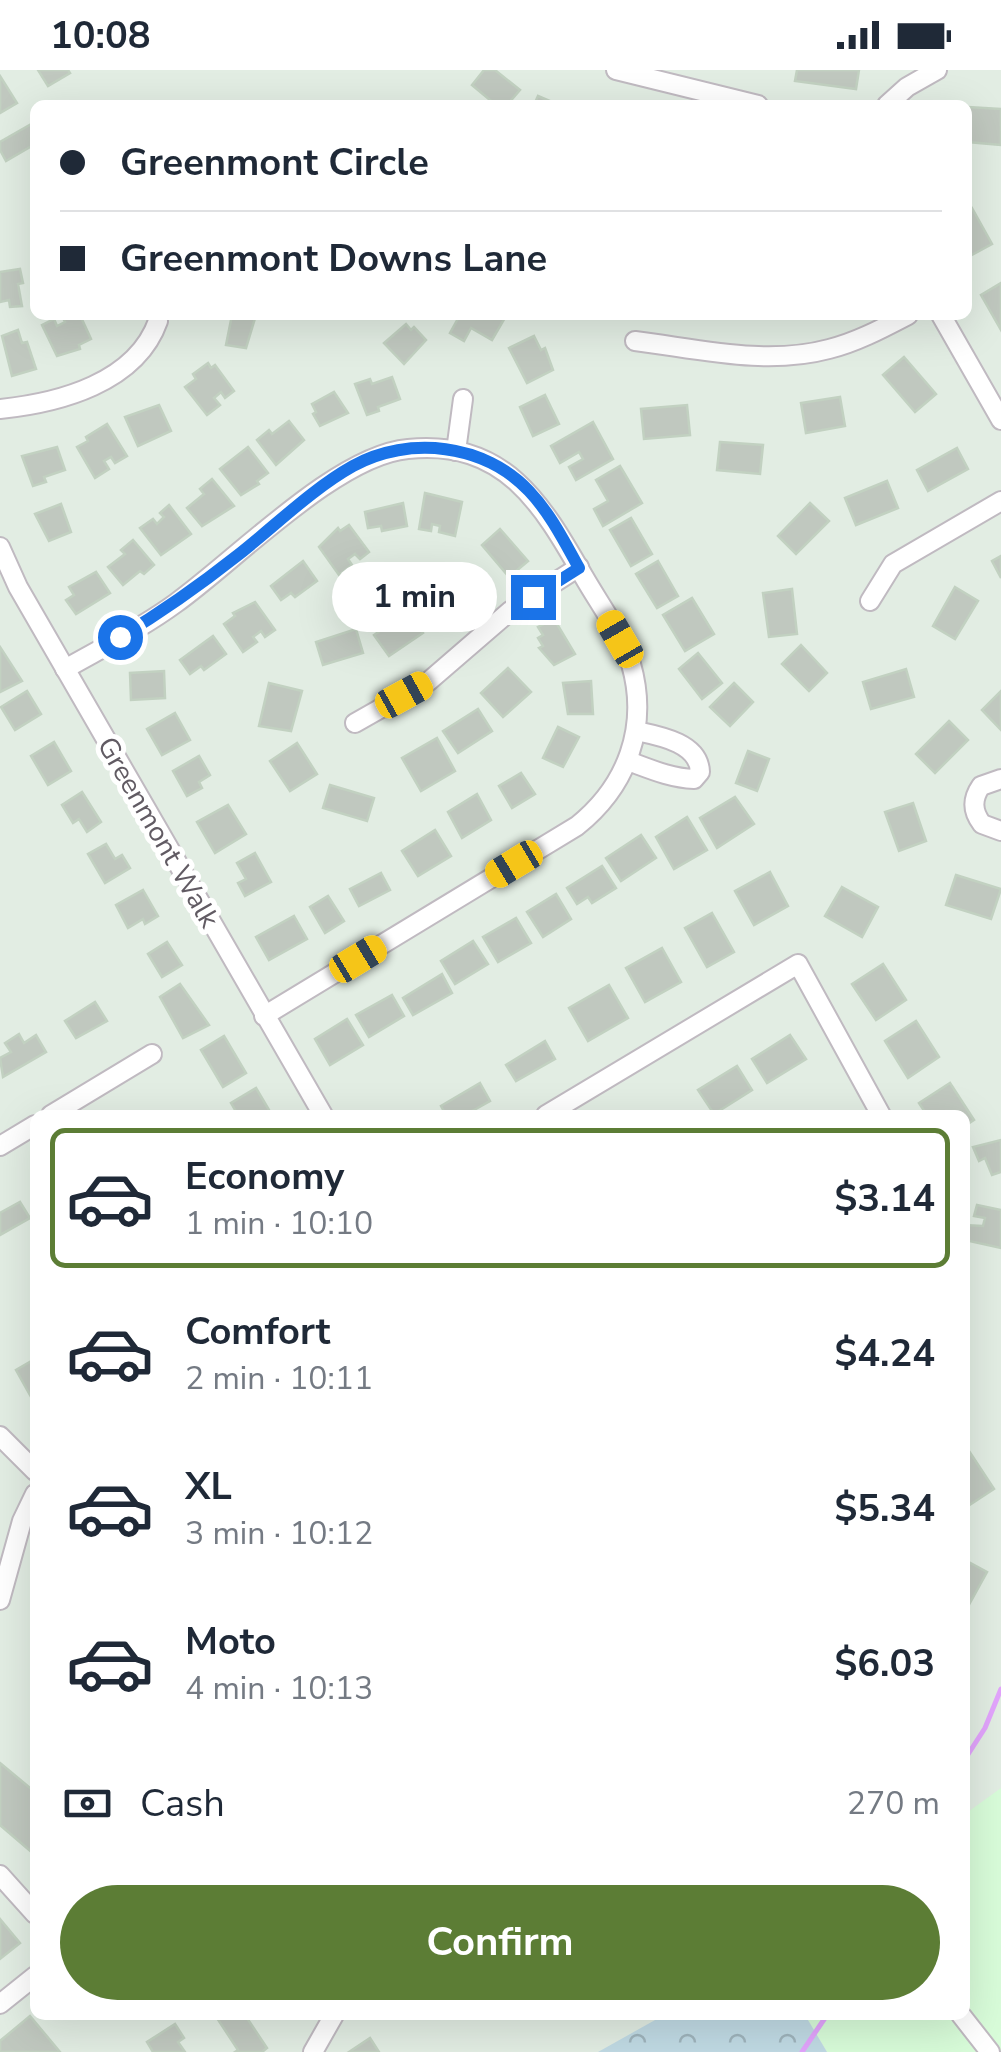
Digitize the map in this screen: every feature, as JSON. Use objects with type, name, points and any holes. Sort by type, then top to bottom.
[{"type":"street","points":[[616,70],[740,100]]},
{"type":"street","points":[[892,100],[906,86],[937,70]]},
{"type":"street","points":[[635,340],[750,356],[801,354],[862,338],[898,320]]},
{"type":"street","points":[[944,320],[1001,420]]},
{"type":"street","points":[[0,409],[40,405],[86,390],[134,356],[152,338],[158,321]]},
{"type":"street","points":[[456,450],[463,399]]},
{"type":"street","points":[[65,669],[174,605],[353,466],[403,449],[456,450],[494,464],[528,489],[579,568],[630,662],[638,696],[636,732],[628,761],[608,797],[577,826],[264,1016]]},
{"type":"street","points":[[870,601],[893,564],[1001,501]]},
{"type":"street","name":"Greenmont Walk","points":[[0,547],[18,587],[320,1110]]},
{"type":"street","points":[[355,722],[429,681],[510,612],[579,568]]},
{"type":"street","points":[[628,761],[686,779],[694,779],[700,772],[699,760],[692,750],[636,732]]},
{"type":"street","points":[[1001,779],[981,786],[974,801],[982,824],[1001,830]]},
{"type":"street","points":[[554,1110],[798,964],[877,1110]]},
{"type":"street","points":[[59,1110],[152,1054]]},
{"type":"street","points":[[0,1146],[30,1127]]},
{"type":"street","points":[[0,1436],[30,1466]]},
{"type":"street","points":[[0,1600],[30,1504]]},
{"type":"street","points":[[0,1876],[30,1909]]},
{"type":"street","points":[[0,2004],[30,1980]]},
{"type":"street","points":[[313,2052],[331,2020]]},
{"type":"street","points":[[965,2020],[990,2052]]},
{"type":"shaded area","points":[[1001,1788],[1001,2052],[827,2052],[808,2020],[970,2020],[970,1810]]},
{"type":"green space","points":[[655,2020],[808,2020],[827,2052],[598,2052]]},
{"type":"building","points":[[38,70],[68,70],[70,73],[48,86]]},
{"type":"building","points":[[484,70],[495,70],[520,90],[511,100],[490,100],[472,85]]},
{"type":"building","points":[[797,70],[859,70],[856,89],[795,81]]},
{"type":"building","points":[[0,76],[17,103],[0,113]]},
{"type":"building","points":[[972,107],[1001,109],[1001,145],[972,142]]},
{"type":"building","points":[[30,125],[30,147],[6,161],[0,142]]},
{"type":"building","points":[[972,208],[992,244],[972,255]]},
{"type":"building","points":[[20,269],[22,306],[10,307],[9,300],[0,302],[0,272]]},
{"type":"building","points":[[1001,283],[1001,330],[981,295]]},
{"type":"building","points":[[52,320],[57,326],[82,320],[91,339],[79,345],[80,349],[57,356],[42,325]]},
{"type":"building","points":[[231,320],[254,320],[246,348],[226,345]]},
{"type":"building","points":[[457,320],[504,320],[492,340],[471,328],[464,341],[450,333]]},
{"type":"building","points":[[406,324],[426,340],[404,364],[384,343]]},
{"type":"building","points":[[18,330],[22,343],[27,342],[36,369],[12,376],[2,336]]},
{"type":"building","points":[[534,336],[541,350],[545,348],[553,370],[527,383],[509,348]]},
{"type":"building","points":[[904,357],[936,394],[915,412],[883,375]]},
{"type":"building","points":[[208,363],[211,368],[215,365],[234,391],[225,398],[221,392],[214,398],[220,405],[207,415],[185,387],[196,379],[193,374]]},
{"type":"building","points":[[392,377],[400,399],[367,415],[355,384],[370,379],[372,384]]},
{"type":"building","points":[[334,392],[348,413],[320,426],[312,404]]},
{"type":"building","points":[[545,395],[559,424],[533,436],[520,407]]},
{"type":"building","points":[[840,397],[845,426],[806,433],[801,403]]},
{"type":"building","points":[[159,405],[171,431],[138,446],[125,417]]},
{"type":"building","points":[[687,405],[690,435],[644,439],[641,409]]},
{"type":"building","points":[[289,421],[304,440],[276,465],[257,440]]},
{"type":"building","points":[[593,422],[613,459],[576,480],[569,467],[583,459],[579,452],[560,463],[551,446]]},
{"type":"building","points":[[107,424],[127,456],[115,463],[111,457],[104,461],[109,469],[95,478],[77,447]]},
{"type":"building","points":[[720,442],[763,445],[760,474],[717,470]]},
{"type":"building","points":[[57,447],[65,470],[44,477],[46,482],[33,486],[22,456]]},
{"type":"building","points":[[248,447],[268,473],[241,495],[220,469]]},
{"type":"building","points":[[957,448],[968,469],[928,491],[917,470]]},
{"type":"building","points":[[620,466],[642,503],[603,526],[594,509],[608,501],[596,480]]},
{"type":"building","points":[[212,479],[234,506],[202,526],[187,508],[204,494],[200,489]]},
{"type":"building","points":[[887,481],[898,508],[856,525],[845,498]]},
{"type":"building","points":[[425,493],[462,502],[455,536],[439,532],[440,526],[432,524],[431,531],[419,529]]},
{"type":"building","points":[[403,503],[407,526],[382,531],[381,526],[368,528],[365,512]]},
{"type":"building","points":[[810,503],[829,521],[796,554],[778,536]]},
{"type":"building","points":[[61,504],[71,532],[49,541],[35,514]]},
{"type":"building","points":[[169,505],[191,534],[161,555],[140,528],[153,519],[157,524],[164,517],[160,513]]},
{"type":"building","points":[[631,518],[652,554],[631,566],[610,530]]},
{"type":"building","points":[[349,525],[369,552],[360,559],[355,554],[348,559],[352,565],[339,575],[319,547],[338,528],[340,531]]},
{"type":"building","points":[[500,529],[528,561],[509,577],[482,545]]},
{"type":"building","points":[[133,540],[154,565],[123,585],[108,567],[125,554],[121,550]]},
{"type":"building","points":[[1001,556],[1001,578],[992,561]]},
{"type":"building","points":[[303,561],[317,581],[295,597],[291,593],[281,600],[271,586]]},
{"type":"building","points":[[658,561],[678,596],[657,608],[636,574]]},
{"type":"building","points":[[96,572],[110,593],[76,614],[66,600],[74,595],[69,587]]},
{"type":"building","points":[[445,573],[463,593],[432,621],[413,601]]},
{"type":"building","points":[[955,587],[978,601],[955,639],[933,626]]},
{"type":"building","points":[[792,589],[797,634],[769,637],[763,593]]},
{"type":"building","points":[[692,598],[714,634],[685,651],[663,615]]},
{"type":"building","points":[[255,602],[275,630],[265,637],[261,631],[253,637],[257,642],[243,652],[224,624],[235,616],[233,613]]},
{"type":"building","points":[[409,611],[423,633],[389,656],[374,635]]},
{"type":"building","points":[[554,619],[575,654],[554,665],[539,648],[543,646],[538,638],[543,635],[538,627]]},
{"type":"building","points":[[356,629],[363,653],[323,665],[316,642]]},
{"type":"building","points":[[213,636],[226,654],[204,670],[201,666],[190,674],[180,660]]},
{"type":"building","points":[[801,645],[827,673],[809,691],[782,664]]},
{"type":"building","points":[[0,647],[22,681],[0,692]]},
{"type":"building","points":[[698,653],[722,683],[702,699],[679,669]]},
{"type":"building","points":[[508,668],[531,692],[503,717],[481,693]]},
{"type":"building","points":[[906,669],[914,697],[871,709],[863,682]]},
{"type":"building","points":[[164,671],[165,698],[131,700],[130,673]]},
{"type":"building","points":[[591,681],[593,714],[568,714],[563,683]]},
{"type":"building","points":[[269,683],[302,691],[291,731],[259,726]]},
{"type":"building","points":[[734,683],[753,702],[730,726],[710,707]]},
{"type":"building","points":[[27,691],[41,714],[15,730],[1,707]]},
{"type":"building","points":[[1001,691],[1001,730],[982,710]]},
{"type":"building","points":[[478,709],[492,731],[458,753],[443,731]]},
{"type":"building","points":[[175,713],[190,740],[162,755],[147,729]]},
{"type":"building","points":[[949,721],[968,740],[935,773],[916,754]]},
{"type":"building","points":[[558,727],[579,737],[563,767],[543,758]]},
{"type":"building","points":[[437,738],[455,771],[421,791],[402,758]]},
{"type":"building","points":[[54,742],[71,771],[48,785],[31,756]]},
{"type":"building","points":[[297,743],[317,774],[290,791],[270,761]]},
{"type":"building","points":[[748,751],[769,759],[757,791],[736,783]]},
{"type":"building","points":[[199,756],[210,775],[199,782],[202,788],[187,796],[173,771]]},
{"type":"building","points":[[521,773],[535,794],[512,808],[499,786]]},
{"type":"building","points":[[330,785],[374,798],[367,821],[323,808]]},
{"type":"building","points":[[82,792],[101,822],[87,832],[79,819],[73,823],[62,805]]},
{"type":"building","points":[[477,794],[491,820],[462,838],[448,812]]},
{"type":"building","points":[[735,797],[754,824],[717,848],[700,818]]},
{"type":"building","points":[[913,803],[926,841],[899,851],[885,812]]},
{"type":"building","points":[[228,805],[246,834],[215,853],[197,822]]},
{"type":"building","points":[[687,817],[707,850],[674,869],[656,837]]},
{"type":"building","points":[[435,830],[451,856],[418,876],[402,851]]},
{"type":"building","points":[[641,835],[656,858],[621,881],[606,858]]},
{"type":"building","points":[[106,844],[115,859],[122,855],[130,868],[105,883],[88,854]]},
{"type":"building","points":[[255,853],[271,882],[245,896],[238,883],[246,879],[237,863]]},
{"type":"building","points":[[602,866],[616,888],[592,903],[588,897],[577,904],[567,888]]},
{"type":"building","points":[[770,872],[788,906],[754,925],[735,891]]},
{"type":"building","points":[[381,873],[390,890],[359,906],[350,889]]},
{"type":"building","points":[[956,875],[1001,889],[991,919],[946,905]]},
{"type":"building","points":[[842,887],[878,907],[862,937],[825,916]]},
{"type":"building","points":[[143,890],[158,916],[128,928],[116,905]]},
{"type":"building","points":[[556,894],[571,919],[543,937],[527,912]]},
{"type":"building","points":[[328,896],[344,921],[325,933],[310,907]]},
{"type":"building","points":[[712,913],[734,952],[707,967],[685,928]]},
{"type":"building","points":[[294,916],[307,939],[269,960],[256,937]]},
{"type":"building","points":[[516,918],[531,943],[498,962],[483,937]]},
{"type":"building","points":[[473,941],[488,964],[455,984],[441,961]]},
{"type":"building","points":[[167,942],[182,965],[162,977],[148,954]]},
{"type":"building","points":[[662,948],[681,982],[645,1002],[626,968]]},
{"type":"building","points":[[883,964],[906,1000],[876,1020],[852,984]]},
{"type":"building","points":[[442,974],[452,993],[413,1015],[403,998]]},
{"type":"building","points":[[180,984],[209,1025],[183,1038],[160,997]]},
{"type":"building","points":[[609,985],[628,1018],[588,1041],[569,1008]]},
{"type":"building","points":[[392,995],[404,1016],[369,1037],[356,1015]]},
{"type":"building","points":[[95,1002],[107,1021],[76,1038],[65,1021]]},
{"type":"building","points":[[347,1019],[363,1045],[330,1065],[315,1039]]},
{"type":"building","points":[[916,1021],[939,1057],[908,1078],[885,1041]]},
{"type":"building","points":[[19,1034],[24,1043],[36,1035],[46,1052],[3,1077],[0,1058],[11,1052],[5,1043]]},
{"type":"building","points":[[790,1035],[806,1059],[767,1083],[752,1059]]},
{"type":"building","points":[[224,1036],[246,1073],[223,1087],[201,1050]]},
{"type":"building","points":[[545,1041],[555,1059],[516,1081],[506,1065]]},
{"type":"building","points":[[737,1066],[752,1090],[720,1110],[711,1110],[698,1090]]},
{"type":"building","points":[[480,1083],[490,1101],[474,1110],[443,1110],[441,1106]]},
{"type":"building","points":[[950,1083],[968,1110],[924,1110],[919,1103]]},
{"type":"building","points":[[256,1088],[269,1110],[235,1110],[231,1103]]},
{"type":"building","points":[[1001,1140],[1001,1172],[992,1175],[985,1158],[979,1161],[973,1147]]},
{"type":"building","points":[[20,1202],[30,1218],[0,1235],[0,1213]]},
{"type":"building","points":[[977,1205],[1001,1210],[1001,1248],[970,1241],[970,1225],[983,1226],[985,1218],[974,1216]]},
{"type":"building","points":[[30,1362],[30,1395],[16,1370]]},
{"type":"building","points":[[970,1453],[994,1489],[970,1505]]},
{"type":"building","points":[[970,1563],[987,1572],[970,1603]]},
{"type":"building","points":[[0,1763],[30,1788],[30,1851],[0,1825]]},
{"type":"building","points":[[0,1919],[20,1943],[0,1959]]},
{"type":"building","points":[[30,2016],[60,2052],[0,2052],[0,2041]]},
{"type":"building","points":[[218,2020],[248,2020],[267,2048],[262,2052],[235,2052],[238,2050]]},
{"type":"building","points":[[175,2024],[184,2038],[178,2042],[185,2052],[153,2052],[147,2042]]},
{"type":"building","points":[[370,2038],[379,2052],[349,2052]]},
{"type":"waterway","points":[[970,1751],[985,1728],[1001,1689]]},
{"type":"waterway","points":[[802,2052],[824,2020]]},
{"type":"route","points":[[120,637],[174,605],[336,477],[376,456],[403,449],[428,447],[476,456],[528,489],[579,568],[533,597]]}]
